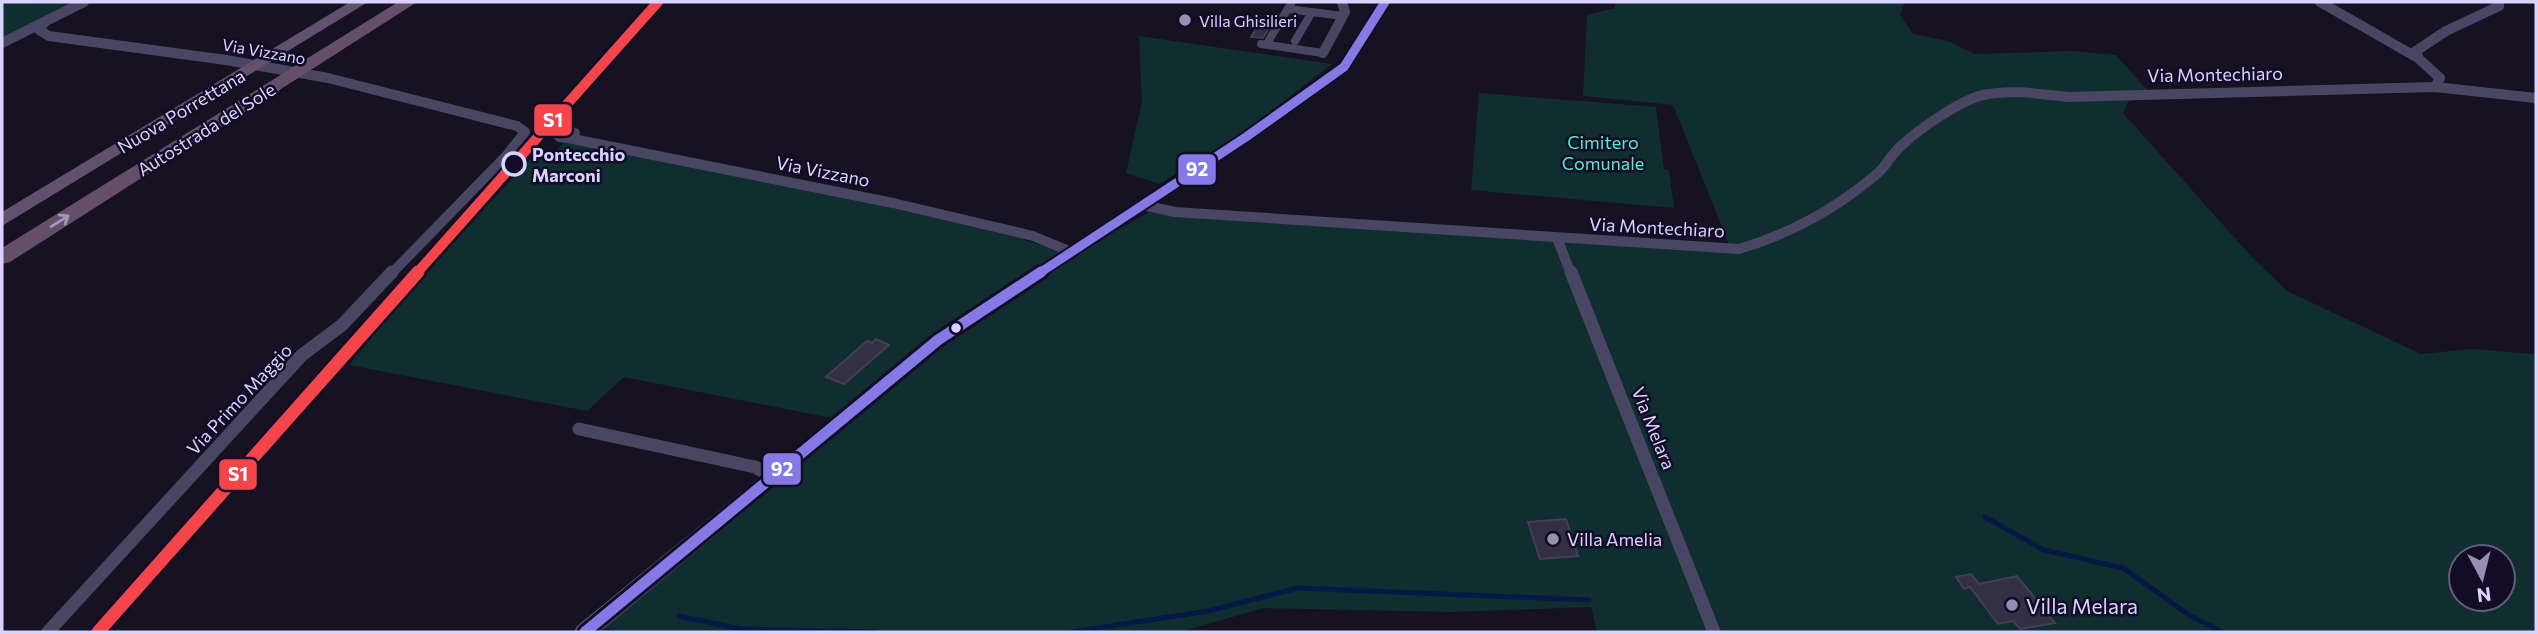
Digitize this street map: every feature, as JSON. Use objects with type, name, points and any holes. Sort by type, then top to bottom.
[{"type":"highway","name":"Nuova Porrettana","points":[[2,220],[360,2]]},
{"type":"highway","name":"Autostrada del Sole","points":[[2,239],[385,2]]},
{"type":"highway","name":"Autostrada del Sole","points":[[2,257],[409,2]]},
{"type":"main road","points":[[585,632],[938,340],[1069,251],[1246,137],[1344,67],[1385,2]]},
{"type":"street","points":[[2,43],[84,2]]},
{"type":"street","points":[[1342,2],[1343,16],[1323,53],[1266,43],[1290,6],[1343,16]]},
{"type":"street","points":[[2320,2],[2417,54]]},
{"type":"street","points":[[2331,2],[2417,54],[2441,78],[2435,87]]},
{"type":"street","points":[[2417,54],[2436,33],[2474,19],[2499,6],[2499,2]]},
{"type":"street","points":[[1295,41],[1312,12]]},
{"type":"street","name":"Via Vizzano","points":[[46,21],[39,30],[49,36],[226,60],[328,78],[517,126],[525,132],[522,139]]},
{"type":"street","name":"Via Montechiaro","points":[[1143,205],[1175,212],[1720,248],[1761,244],[1782,236],[1880,172],[1901,145],[1965,102],[1983,95],[2014,92],[2068,97],[2435,87],[2536,98]]},
{"type":"street","name":"Via Vizzano","points":[[573,137],[893,203],[1033,236],[1069,251]]},
{"type":"street","name":"Via Primo Maggio","points":[[48,632],[302,355],[334,335],[522,139]]},
{"type":"street","name":"Via Melara","points":[[1557,238],[1714,632]]},
{"type":"street","points":[[579,429],[755,467],[771,477]]},
{"type":"green space","points":[[2,2],[90,2],[2,41]]},
{"type":"green space","points":[[1615,2],[1905,2],[1900,15],[1913,34],[1948,41],[1975,54],[2072,51],[2116,55],[2150,93],[2128,102],[2123,113],[2251,256],[2287,291],[2421,354],[2471,349],[2536,354],[2536,632],[1597,632],[1591,607],[1452,612],[1264,608],[1180,632],[622,632],[588,624],[836,419],[624,377],[587,411],[349,365],[427,270],[534,155],[552,154],[566,141],[849,197],[1019,238],[1072,256],[1151,211],[1732,252],[1673,105],[1583,96],[1587,15],[1615,8]]},
{"type":"green space","points":[[1139,36],[1332,64],[1240,135],[1159,184],[1126,173],[1142,102]]},
{"type":"green space","name":"Cimitero Comunale","points":[[1479,93],[1656,107],[1664,169],[1669,170],[1674,208],[1471,190]]},
{"type":"building","points":[[1262,19],[1273,21],[1263,38],[1251,37]]},
{"type":"building","points":[[876,339],[889,345],[844,384],[826,377],[867,341],[872,343]]},
{"type":"building","name":"Villa Amelia","points":[[1566,519],[1578,556],[1540,559],[1528,522]]},
{"type":"building","name":"Villa Melara","points":[[1971,574],[1979,584],[2017,576],[2055,623],[2020,629],[2013,621],[1998,624],[1970,587],[1964,589],[1956,577]]},
{"type":"waterway","points":[[1985,517],[2044,550],[2123,568],[2189,615],[2222,632]]},
{"type":"waterway","points":[[1072,632],[1208,611],[1298,588],[1589,600]]},
{"type":"waterway","points":[[679,616],[741,629],[876,632]]},
{"type":"transit line","name":"S1","points":[[98,632],[658,2]]},
{"type":"transit line","name":"92","points":[[585,632],[938,340],[1246,137],[1344,67],[1385,2]]},
{"type":"place","name":"Villa Ghisilieri","points":[[1185,20]]},
{"type":"place","name":"Pontecchio Marconi","points":[[514,164]]},
{"type":"place","name":"Villa Amelia","points":[[1553,539]]},
{"type":"place","name":"Villa Melara","points":[[2012,605]]}]
